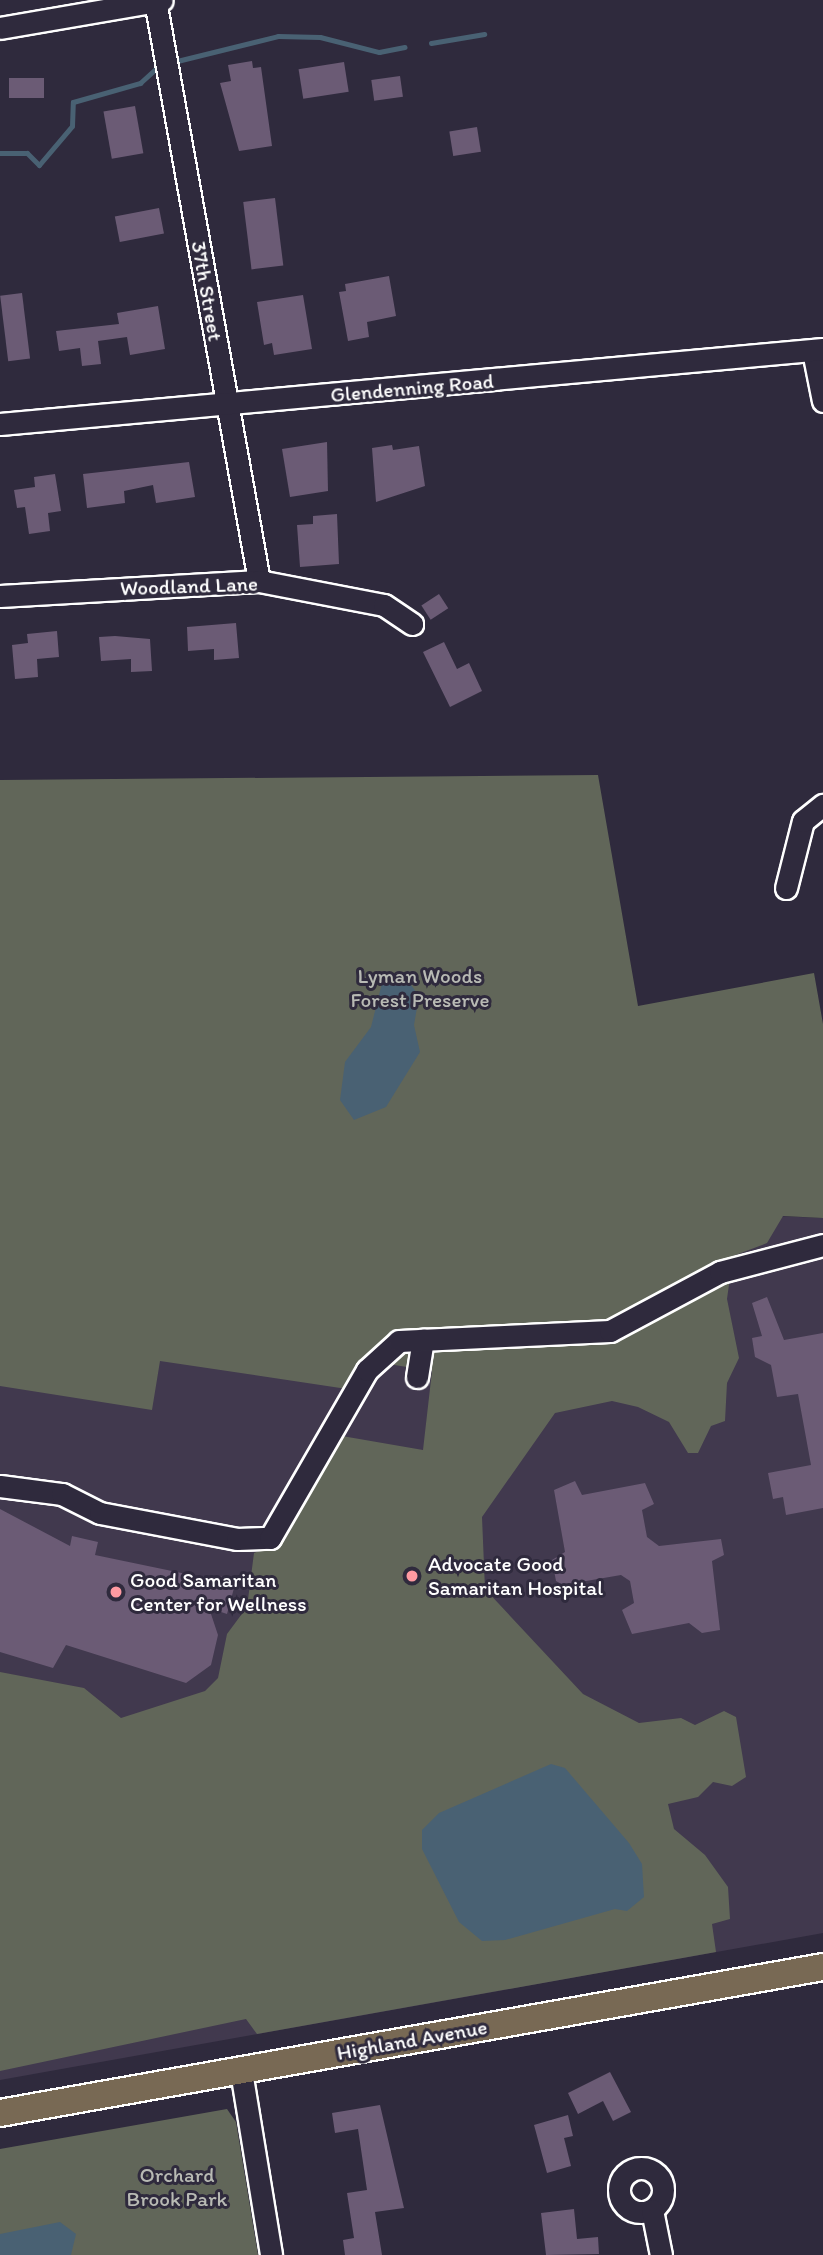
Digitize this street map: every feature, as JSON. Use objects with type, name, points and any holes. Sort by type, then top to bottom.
[{"type":"main road","name":"Highland Avenue","points":[[0,2113],[823,1967]]},
{"type":"street","points":[[0,29],[157,0]]},
{"type":"street","name":"37th Street","points":[[157,0],[259,581]]},
{"type":"street","points":[[818,350],[823,401]]},
{"type":"street","name":"Glendenning Road","points":[[0,424],[818,350]]},
{"type":"street","name":"Woodland Lane","points":[[0,596],[259,581],[384,605],[412,624]]},
{"type":"street","points":[[786,888],[803,821],[823,804]]},
{"type":"street","points":[[0,1486],[62,1494],[114,1516],[237,1538],[270,1538],[368,1370],[387,1348],[423,1339],[610,1331],[720,1272],[823,1245]]},
{"type":"street","points":[[417,1377],[423,1339]]},
{"type":"street","points":[[241,2071],[271,2255]]},
{"type":"street","points":[[652,2210],[661,2255]]},
{"type":"shaded area","name":"Advocate Good Samaritan Hospital","points":[[0,1183],[823,1218],[823,1933],[0,2080]]},
{"type":"green space","name":"Lyman Woods Forest Preserve","points":[[598,775],[638,1006],[814,973],[823,1024],[823,1218],[783,1216],[767,1243],[733,1256],[727,1299],[739,1358],[727,1383],[725,1421],[711,1426],[698,1453],[688,1453],[669,1422],[638,1407],[612,1401],[555,1413],[482,1517],[485,1589],[583,1694],[639,1723],[681,1718],[695,1725],[724,1711],[736,1717],[746,1777],[732,1786],[713,1782],[698,1797],[668,1804],[674,1829],[705,1855],[728,1887],[730,1919],[712,1924],[716,1952],[257,2034],[246,2019],[0,2071],[0,1672],[84,1688],[121,1718],[205,1691],[218,1678],[227,1634],[247,1607],[254,1553],[285,1540],[342,1436],[423,1450],[432,1371],[363,1360],[347,1389],[160,1361],[152,1410],[0,1386],[0,780]]},
{"type":"green space","name":"Orchard Brook Park","points":[[227,2109],[236,2122],[258,2255],[0,2255],[0,2149]]},
{"type":"water","points":[[394,977],[406,978],[419,996],[414,1025],[420,1052],[386,1107],[354,1120],[340,1100],[345,1062],[371,1027],[382,983]]},
{"type":"water","points":[[551,1764],[565,1768],[629,1843],[642,1864],[644,1897],[627,1911],[615,1909],[505,1940],[482,1941],[459,1922],[422,1849],[422,1830],[439,1813]]},
{"type":"water","points":[[60,2222],[76,2234],[71,2255],[0,2255],[0,2234]]},
{"type":"building","points":[[252,61],[253,68],[261,67],[272,146],[239,151],[220,83],[231,81],[228,65]]},
{"type":"building","points":[[344,62],[349,92],[303,99],[299,69]]},
{"type":"building","points":[[400,76],[403,97],[374,101],[371,80]]},
{"type":"building","points":[[9,78],[44,78],[44,98],[9,98]]},
{"type":"building","points":[[135,106],[143,153],[112,159],[103,112]]},
{"type":"building","points":[[477,127],[481,152],[453,156],[449,131]]},
{"type":"building","points":[[275,198],[283,265],[252,269],[243,202]]},
{"type":"building","points":[[159,208],[164,234],[120,242],[115,217]]},
{"type":"building","points":[[389,276],[396,316],[367,322],[369,337],[348,341],[339,292],[346,291],[345,284]]},
{"type":"building","points":[[22,293],[30,359],[8,361],[0,296]]},
{"type":"building","points":[[303,295],[312,349],[274,355],[272,343],[264,345],[257,302]]},
{"type":"building","points":[[158,306],[165,349],[130,355],[127,337],[98,341],[101,364],[82,366],[80,348],[59,351],[56,331],[119,324],[117,313]]},
{"type":"building","points":[[327,442],[328,491],[290,497],[282,449]]},
{"type":"building","points":[[392,445],[393,450],[419,446],[425,486],[376,502],[372,448]]},
{"type":"building","points":[[189,462],[195,497],[156,503],[153,485],[124,491],[125,503],[87,508],[83,474]]},
{"type":"building","points":[[55,474],[61,511],[48,513],[50,531],[29,534],[25,507],[17,508],[14,490],[35,487],[34,477]]},
{"type":"building","points":[[337,514],[339,564],[300,567],[297,525],[313,524],[313,516]]},
{"type":"building","points":[[439,594],[448,608],[431,620],[421,605]]},
{"type":"building","points":[[236,623],[239,658],[214,660],[214,649],[188,651],[187,627]]},
{"type":"building","points":[[57,631],[59,657],[37,659],[38,677],[15,679],[12,645],[28,643],[27,634]]},
{"type":"building","points":[[99,637],[150,639],[152,671],[131,672],[131,659],[101,661]]},
{"type":"building","points":[[444,642],[457,669],[469,663],[482,691],[450,707],[423,652]]},
{"type":"building","points":[[767,1297],[784,1340],[823,1333],[823,1508],[786,1515],[783,1497],[773,1499],[768,1473],[811,1465],[798,1394],[777,1397],[771,1365],[755,1357],[752,1338],[762,1336],[752,1303]]},
{"type":"building","points":[[575,1481],[582,1495],[645,1483],[654,1504],[642,1510],[647,1537],[659,1546],[721,1539],[724,1555],[712,1561],[720,1630],[702,1633],[689,1623],[632,1634],[622,1610],[634,1603],[630,1581],[621,1575],[563,1585],[556,1581],[552,1560],[565,1552],[554,1490]]},
{"type":"building","name":"Good Samaritan Center for Wellness","points":[[0,1509],[70,1546],[72,1536],[98,1542],[95,1555],[196,1576],[237,1577],[227,1614],[209,1608],[218,1635],[211,1665],[186,1683],[66,1645],[53,1668],[0,1652]]},
{"type":"building","points":[[610,2072],[631,2112],[613,2121],[603,2101],[578,2114],[568,2093]]},
{"type":"building","points":[[380,2105],[404,2208],[375,2212],[382,2255],[345,2255],[343,2240],[354,2238],[347,2193],[367,2190],[358,2129],[335,2133],[332,2113]]},
{"type":"building","points":[[568,2115],[573,2136],[564,2138],[571,2166],[547,2173],[534,2125]]},
{"type":"building","points":[[574,2209],[577,2239],[598,2237],[599,2254],[546,2255],[541,2213]]},
{"type":"waterway","points":[[431,43],[484,34]]},
{"type":"waterway","points":[[173,62],[278,36],[320,37],[379,52],[405,47]]},
{"type":"waterway","points":[[0,153],[27,153],[39,165],[72,126],[73,102],[140,83],[158,67]]},
{"type":"place","name":"Advocate Good Samaritan Hospital","points":[[412,1576]]},
{"type":"place","name":"Good Samaritan Center for Wellness","points":[[116,1592]]}]
